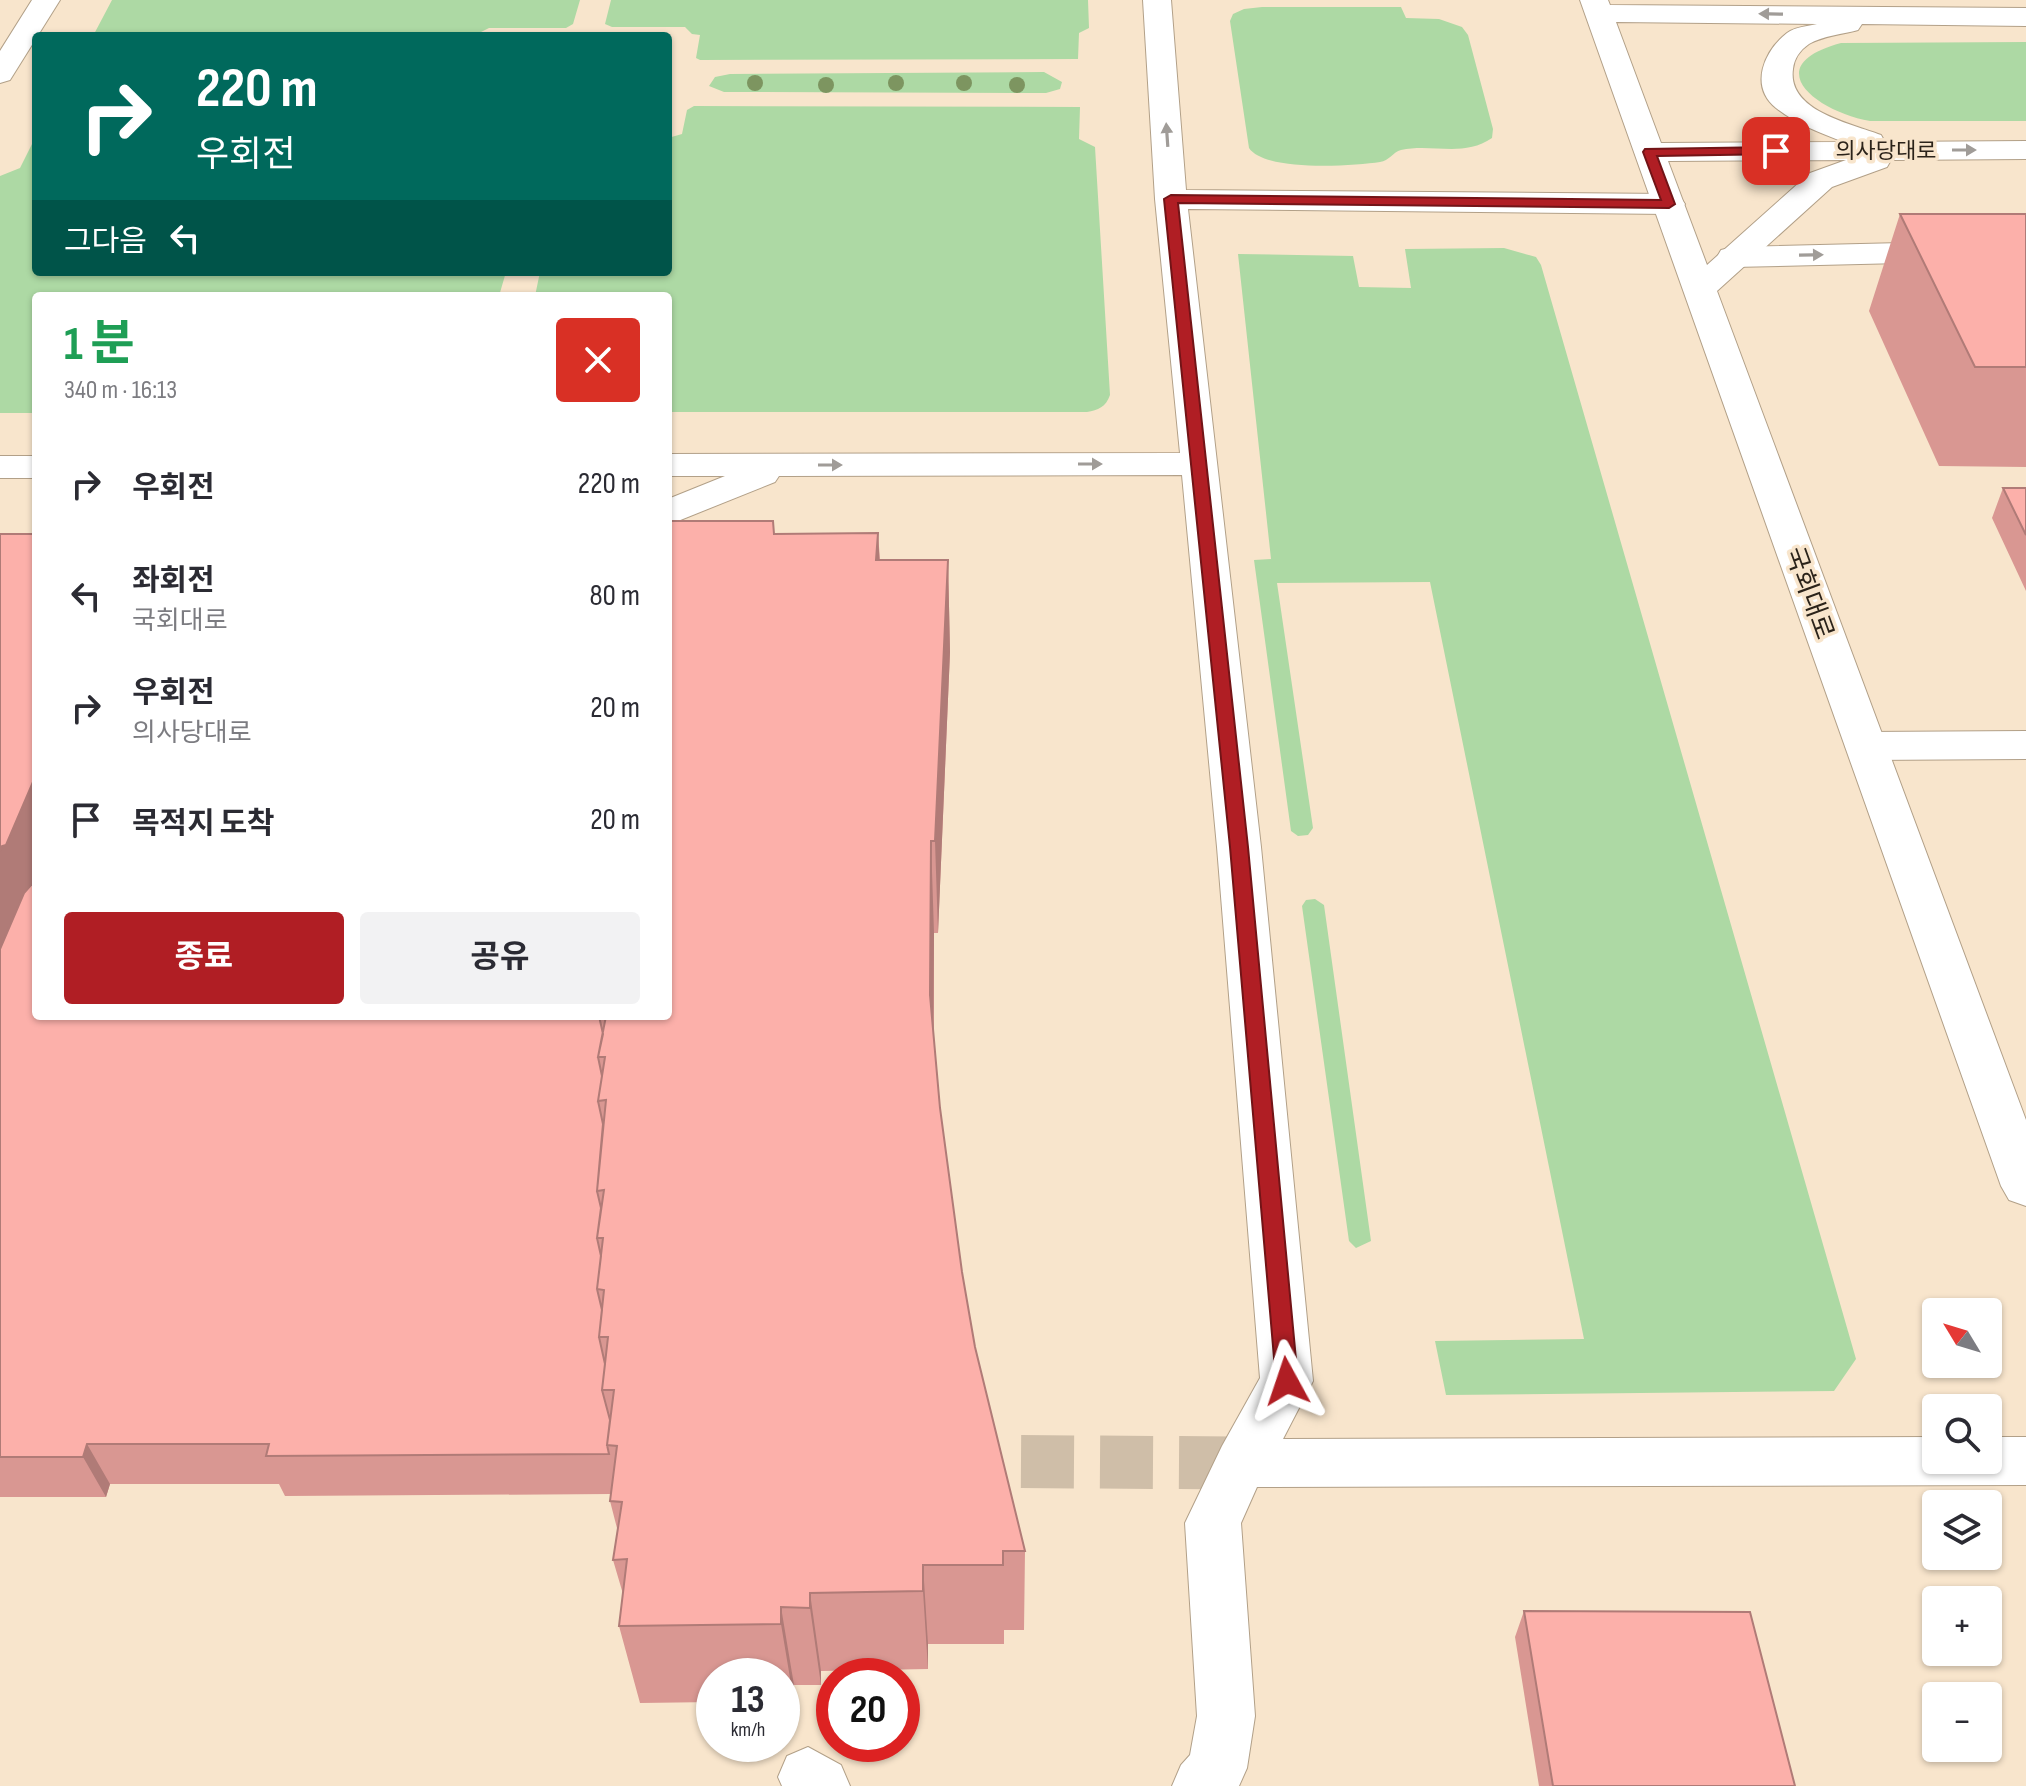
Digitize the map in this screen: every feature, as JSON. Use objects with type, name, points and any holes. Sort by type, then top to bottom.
[{"type":"main road","points":[[0,74],[46,0]]},
{"type":"main road","points":[[1157,0],[1171,199],[1239,847],[1287,1381],[1241,1463],[1213,1523],[1226,1716],[1217,1768],[1202,1786]]},
{"type":"main road","points":[[1934,0],[1980,16]]},
{"type":"main road","points":[[1597,6],[2026,17]]},
{"type":"main road","name":"국회대로","points":[[1597,6],[2026,1186]]},
{"type":"main road","points":[[1877,15],[1800,37],[1780,56],[1776,84],[1784,100],[1816,121],[1902,150]]},
{"type":"main road","points":[[1699,289],[1821,180],[1902,150]]},
{"type":"main road","name":"의사당대로","points":[[1650,152],[2026,150]]},
{"type":"main road","points":[[1171,199],[1669,204]]},
{"type":"main road","points":[[1733,257],[2026,250]]},
{"type":"main road","points":[[672,465],[1200,464]]},
{"type":"main road","points":[[672,511],[783,465]]},
{"type":"main road","points":[[0,467],[32,467]]},
{"type":"main road","points":[[1866,746],[2026,745]]},
{"type":"main road","points":[[1241,1463],[2026,1461]]},
{"type":"green space","points":[[112,0],[580,0],[573,24],[566,28],[489,28],[481,32],[95,32]]},
{"type":"green space","points":[[611,0],[1088,0],[1089,28],[1079,33],[1078,59],[700,60],[696,58],[700,35],[692,34],[685,27],[612,27],[605,24]]},
{"type":"green space","points":[[1262,7],[1401,7],[1406,18],[1439,19],[1462,27],[1468,35],[1493,129],[1492,138],[1459,149],[1401,150],[1383,161],[1350,165],[1310,166],[1272,161],[1258,156],[1249,148],[1230,21],[1233,14]]},
{"type":"green space","points":[[2026,42],[2026,121],[1870,121],[1850,116],[1816,98],[1804,87],[1799,75],[1802,64],[1816,53],[1841,43]]},
{"type":"green space","points":[[1044,72],[1062,82],[1060,89],[1046,93],[724,92],[709,86],[715,77],[730,74]]},
{"type":"green space","points":[[694,106],[1080,107],[1079,139],[1095,147],[1110,395],[1104,405],[1087,412],[672,412],[672,292],[536,292],[539,276],[672,276],[672,137],[682,134],[687,110]]},
{"type":"green space","points":[[32,144],[32,276],[505,276],[500,292],[32,292],[32,413],[0,413],[0,176],[20,168]]},
{"type":"green space","points":[[1504,248],[1536,257],[1541,265],[1856,1359],[1834,1391],[1446,1395],[1435,1341],[1584,1339],[1430,582],[1277,583],[1313,828],[1308,835],[1298,836],[1291,831],[1254,560],[1271,559],[1238,254],[1353,256],[1359,287],[1411,288],[1405,249]]},
{"type":"green space","points":[[1315,899],[1324,905],[1371,1241],[1356,1248],[1349,1241],[1302,906],[1306,900]]},
{"type":"building","points":[[1900,214],[2026,214],[2026,367],[1975,367]]},
{"type":"building","points":[[2003,488],[2026,488],[2026,535]]},
{"type":"building","points":[[672,521],[773,521],[774,534],[878,533],[876,560],[948,560],[935,841],[931,841],[930,995],[940,1108],[962,1272],[975,1347],[1025,1551],[1003,1551],[1003,1565],[923,1565],[923,1591],[810,1593],[810,1608],[781,1607],[781,1624],[619,1626],[627,1559],[613,1560],[622,1502],[610,1501],[617,1446],[607,1445],[614,1390],[602,1390],[608,1337],[599,1337],[604,1290],[597,1289],[603,1238],[597,1238],[604,1190],[597,1191],[606,1100],[598,1101],[605,1057],[598,1057],[605,1020],[672,1020]]},
{"type":"building","points":[[0,534],[32,534],[32,784],[6,845],[0,851]]},
{"type":"building","points":[[32,885],[32,1020],[600,1020],[603,1034],[598,1057],[602,1076],[598,1101],[603,1124],[597,1191],[601,1208],[597,1238],[601,1256],[597,1289],[602,1310],[599,1337],[605,1364],[602,1390],[610,1420],[609,1454],[266,1456],[269,1444],[87,1444],[83,1457],[0,1457],[0,949],[24,893]]},
{"type":"building","points":[[1524,1611],[1750,1612],[1795,1786],[1553,1786]]},
{"type":"tunnel","points":[[942,1461],[1241,1463]]},
{"type":"route","points":[[1287,1381],[1239,847],[1171,199],[1360,198],[1669,204],[1650,152],[1776,151]]}]
